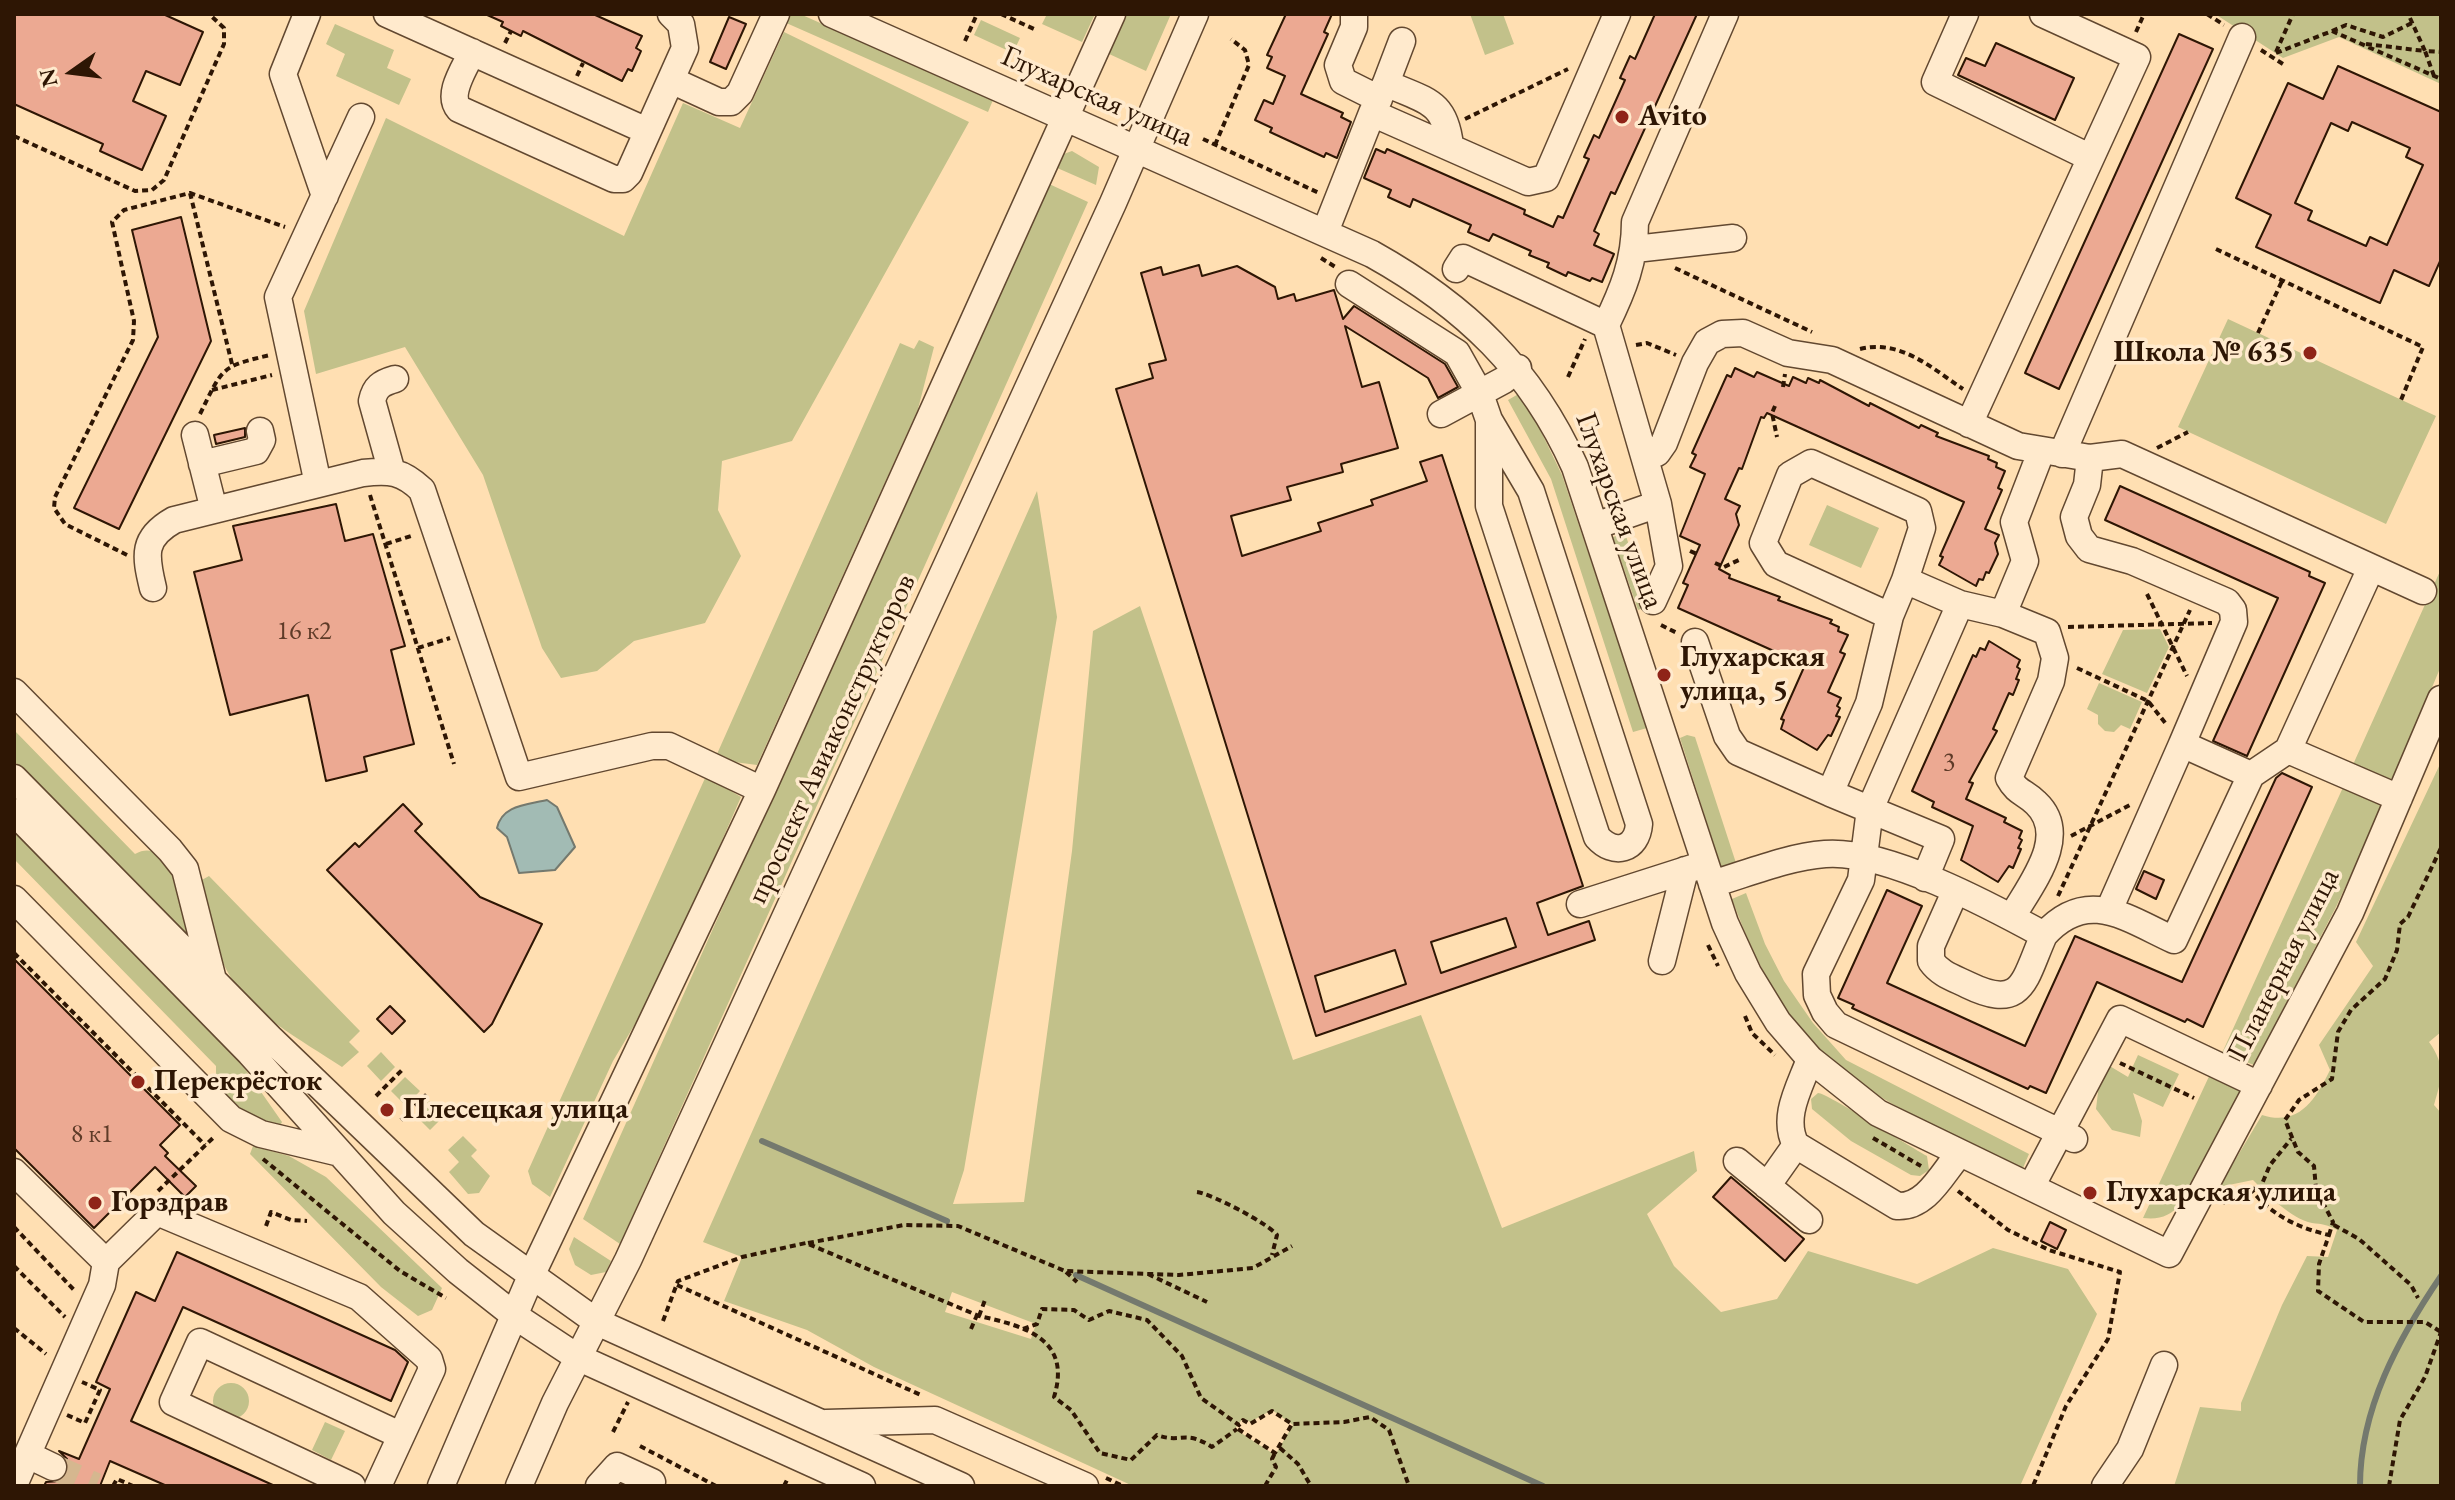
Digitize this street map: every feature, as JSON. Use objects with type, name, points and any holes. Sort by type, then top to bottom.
[{"type":"street","points":[[307,14],[283,74],[325,196]]},
{"type":"street","points":[[387,14],[647,131]]},
{"type":"street","points":[[472,52],[453,94],[453,102],[473,115],[614,179],[623,179],[629,173],[685,48],[681,24],[671,14]]},
{"type":"street","points":[[671,80],[719,102],[731,102],[740,93],[776,14]]},
{"type":"street","name":"Глухарская улица","points":[[832,14],[1066,116],[1321,244],[1403,272],[1437,294],[1518,368],[1556,425],[1595,526],[1701,873],[1748,973],[1778,1022],[1810,1059],[1878,1113],[2169,1254]]},
{"type":"street","name":"проспект Авиаконструкторов","points":[[441,1486],[532,1274],[762,790],[1112,14]]},
{"type":"street","name":"проспект Авиаконструкторов","points":[[519,1486],[577,1357],[597,1322],[1195,14]]},
{"type":"street","points":[[1354,14],[1354,27],[1338,65],[1343,81],[1449,136],[1528,182],[1546,178],[1617,14]]},
{"type":"street","points":[[1600,322],[1629,277],[1635,249],[1635,222],[1725,14]]},
{"type":"street","points":[[1965,14],[1935,82],[2089,157]]},
{"type":"street","points":[[1969,424],[2137,57],[2043,14]]},
{"type":"street","points":[[2003,614],[2025,561],[2014,522],[2052,453],[2242,37]]},
{"type":"street","points":[[1321,244],[1335,201],[1402,41]]},
{"type":"street","points":[[318,484],[278,297],[361,117]]},
{"type":"street","points":[[1635,249],[1733,238]]},
{"type":"street","points":[[1456,269],[1463,258],[1600,322],[1614,351],[1647,457],[1658,504],[1669,566],[1653,601]]},
{"type":"street","points":[[1386,304],[1403,272]]},
{"type":"street","points":[[1349,284],[1386,304],[1457,353],[1536,506],[1639,824],[1638,836],[1629,846],[1616,850],[1605,846],[1597,837],[1582,792],[1489,506],[1489,420]]},
{"type":"street","points":[[1647,457],[1657,453],[1664,443],[1695,363],[1707,342],[1722,334],[1743,333],[1788,353],[1832,360],[1969,424],[2052,453],[2090,458],[2122,454],[2423,591]]},
{"type":"street","points":[[1441,414],[1480,394],[1518,368]]},
{"type":"street","points":[[391,469],[372,401],[374,390],[395,379]]},
{"type":"street","points":[[202,464],[256,451],[261,447],[260,431]]},
{"type":"street","points":[[195,435],[214,510]]},
{"type":"street","points":[[2090,458],[2087,485],[2074,517],[2079,536],[2089,549],[2132,561],[2227,602],[2233,610],[2234,622],[2109,910]]},
{"type":"street","points":[[1830,793],[1869,703],[1890,616],[1922,528],[1918,511],[1811,463],[1790,475],[1763,543],[1776,564],[1890,616]]},
{"type":"street","points":[[150,576],[148,546],[157,529],[174,520],[363,473],[391,469],[409,477],[422,490],[519,777],[652,746],[669,746],[762,790]]},
{"type":"street","points":[[1595,526],[1658,504]]},
{"type":"street","points":[[1955,892],[1931,946],[1931,961],[1938,971],[1989,995],[2004,997],[2018,990],[2052,926],[2083,908],[2109,910],[2174,940],[2251,775],[2288,750],[2371,568]]},
{"type":"street","points":[[1905,580],[1960,604],[2003,614],[2047,632],[2055,658],[2051,681],[2009,778],[2016,793],[2035,802],[2049,821],[2051,846],[2012,917]]},
{"type":"street","points":[[1960,604],[1870,809],[1861,880],[1816,974],[1817,995],[1836,1025],[2068,1136]]},
{"type":"street","points":[[1695,642],[1727,736],[1738,752],[1941,839],[1925,878]]},
{"type":"street","points":[[14,692],[170,850],[185,869],[213,980]]},
{"type":"street","name":"Планерная улица","points":[[2169,1254],[2350,913],[2441,699]]},
{"type":"street","points":[[2182,744],[2251,775]]},
{"type":"street","points":[[2288,750],[2399,798]]},
{"type":"street","points":[[14,778],[213,980],[455,1218],[597,1322],[961,1486]]},
{"type":"street","points":[[14,812],[250,1053],[394,1213],[515,1316],[577,1357],[862,1486]]},
{"type":"street","points":[[1580,904],[1701,873],[1829,853],[1864,857],[1925,878],[2012,917],[2052,926]]},
{"type":"street","points":[[1662,961],[1701,873]]},
{"type":"street","points":[[14,899],[231,1119],[261,1134],[336,1152]]},
{"type":"street","points":[[2031,1187],[2068,1136],[2120,1019],[2259,1085]]},
{"type":"street","points":[[1810,1059],[1789,1118],[1789,1132],[1796,1145],[1897,1206],[1909,1206],[1920,1201],[1959,1154]]},
{"type":"street","points":[[1767,1186],[1796,1145]]},
{"type":"street","points":[[1737,1161],[1809,1220]]},
{"type":"street","points":[[14,1172],[106,1262]]},
{"type":"street","points":[[14,1485],[97,1298],[106,1262],[157,1212],[359,1297],[429,1359],[432,1369],[378,1486]]},
{"type":"street","points":[[352,1486],[173,1402],[200,1342],[400,1435]]},
{"type":"street","points":[[2116,1481],[2164,1365]]},
{"type":"street","points":[[822,1423],[935,1420],[1090,1480]]},
{"type":"street","points":[[28,1455],[53,1467]]},
{"type":"street","points":[[599,1486],[617,1466],[653,1485]]},
{"type":"path","points":[[14,136],[135,191],[152,190],[164,180],[224,44],[224,28],[209,14]]},
{"type":"path","points":[[965,41],[977,14]]},
{"type":"path","points":[[1001,14],[1034,29]]},
{"type":"path","points":[[2293,14],[2275,55],[2346,25],[2383,37],[2411,20],[2434,76]]},
{"type":"path","points":[[2332,31],[2441,79]]},
{"type":"path","points":[[1215,145],[1249,65],[1245,50],[1231,39]]},
{"type":"path","points":[[2360,43],[2441,52]]},
{"type":"path","points":[[1449,136],[1600,53]]},
{"type":"path","points":[[1203,139],[1335,201]]},
{"type":"path","points":[[190,193],[232,364]]},
{"type":"path","points":[[150,576],[65,524],[54,508],[55,497],[133,340],[134,321],[112,222],[124,210],[190,193],[307,235]]},
{"type":"path","points":[[1321,244],[1349,284]]},
{"type":"path","points":[[1635,249],[1823,337]]},
{"type":"path","points":[[2216,249],[2423,347],[2401,400]]},
{"type":"path","points":[[2258,333],[2282,280]]},
{"type":"path","points":[[1568,377],[1600,322]]},
{"type":"path","points":[[1614,351],[1647,343],[1695,363]]},
{"type":"path","points":[[1852,351],[1879,344],[1911,354],[1982,401]]},
{"type":"path","points":[[195,435],[196,421],[221,371],[232,364],[292,360]]},
{"type":"path","points":[[212,390],[292,360]]},
{"type":"path","points":[[1775,406],[1772,413],[1777,437]]},
{"type":"path","points":[[363,473],[454,764]]},
{"type":"path","points":[[386,544],[435,529]]},
{"type":"path","points":[[1715,563],[1724,567],[1741,559]]},
{"type":"path","points":[[2132,561],[2200,703]]},
{"type":"path","points":[[2052,926],[2057,899],[2199,590]]},
{"type":"path","points":[[2047,632],[2065,627],[2234,622]]},
{"type":"path","points":[[418,648],[470,632]]},
{"type":"path","points":[[2055,658],[2148,701],[2182,744]]},
{"type":"path","points":[[2051,846],[2163,788]]},
{"type":"path","points":[[2418,1298],[2411,1285],[2359,1239],[2333,1224],[2316,1189],[2314,1166],[2291,1139],[2285,1120],[2290,1109],[2332,1079],[2338,1032],[2351,1010],[2385,979],[2397,950],[2400,924],[2408,917],[2441,848]]},
{"type":"path","points":[[14,953],[205,1145]]},
{"type":"path","points":[[2102,1055],[2194,1098]]},
{"type":"path","points":[[376,1096],[403,1069]]},
{"type":"path","points":[[401,1120],[428,1093]]},
{"type":"path","points":[[148,1201],[219,1131]]},
{"type":"path","points":[[2259,1191],[2270,1165],[2291,1139]]},
{"type":"path","points":[[255,1153],[298,1184],[400,1271],[446,1298]]},
{"type":"path","points":[[2316,1189],[2304,1198],[2250,1188],[2262,1204],[2276,1215],[2329,1235]]},
{"type":"path","points":[[1197,1192],[1211,1194],[1244,1215],[1271,1227],[1277,1235],[1271,1257]]},
{"type":"path","points":[[266,1226],[271,1212],[291,1220],[307,1221]]},
{"type":"path","points":[[2333,1224],[2319,1264],[2318,1291],[2364,1322],[2425,1322],[2441,1332],[2425,1377],[2400,1420],[2389,1486]]},
{"type":"path","points":[[663,1321],[678,1281],[742,1257],[904,1225],[958,1226],[1065,1271],[1077,1282]]},
{"type":"path","points":[[14,1227],[78,1296]]},
{"type":"path","points":[[806,1243],[978,1316],[994,1317],[1033,1333],[1051,1346],[1061,1375],[1054,1397],[1071,1410],[1100,1453],[1131,1460],[1157,1435],[1166,1438],[1195,1436],[1212,1447],[1243,1420],[1250,1424],[1257,1422],[1272,1411],[1292,1424],[1344,1422],[1370,1417],[1389,1430],[1409,1486]]},
{"type":"path","points":[[1065,1271],[1243,1271],[1292,1246]]},
{"type":"path","points":[[14,1266],[69,1321],[73,1311]]},
{"type":"path","points":[[2033,1486],[2066,1406],[2108,1339],[2120,1272]]},
{"type":"path","points":[[1146,1273],[1207,1302]]},
{"type":"path","points":[[677,1285],[936,1402]]},
{"type":"path","points":[[971,1329],[985,1300]]},
{"type":"path","points":[[1023,1329],[1037,1324],[1042,1309],[1074,1310],[1089,1320],[1109,1311],[1147,1320],[1182,1356],[1201,1398],[1275,1453]]},
{"type":"path","points":[[14,1328],[44,1353],[51,1355],[56,1351]]},
{"type":"path","points":[[55,1409],[85,1423],[100,1390],[80,1381],[86,1367]]},
{"type":"path","points":[[613,1432],[630,1396]]},
{"type":"path","points":[[1265,1486],[1276,1467],[1272,1459],[1292,1424]]},
{"type":"path","points":[[640,1446],[716,1486]]},
{"type":"path","points":[[1279,1448],[1298,1464],[1311,1486]]},
{"type":"path","points":[[113,1486],[117,1479],[133,1486]]},
{"type":"path","points":[[784,1486],[787,1480]]},
{"type":"path","points":[[1090,1480],[1123,1486]]},
{"type":"shaded area","points":[[791,14],[800,14],[993,100],[988,112],[784,22]]},
{"type":"shaded area","points":[[1047,14],[1095,14],[1082,42],[1042,24]]},
{"type":"shaded area","points":[[1125,14],[1171,14],[1146,71],[1107,53]]},
{"type":"shaded area","points":[[1470,14],[1503,14],[1514,44],[1485,55]]},
{"type":"shaded area","points":[[2215,14],[2441,14],[2441,84],[2339,37],[2283,58]]},
{"type":"shaded area","points":[[981,20],[1020,38],[1013,53],[974,35]]},
{"type":"shaded area","points":[[335,24],[394,50],[387,68],[411,79],[399,105],[336,76],[345,54],[326,44]]},
{"type":"shaded area","points":[[784,32],[969,122],[792,441],[722,461],[718,510],[741,556],[705,623],[634,641],[597,671],[561,678],[542,648],[483,475],[405,347],[316,374],[304,311],[386,118],[624,236],[683,103],[740,128]]},
{"type":"shaded area","points":[[1072,151],[1099,167],[1096,185],[1055,167],[1061,155]]},
{"type":"shaded area","points":[[1047,183],[1088,202],[620,1244],[583,1219]]},
{"type":"shaded area","points":[[2228,319],[2436,416],[2386,524],[2178,427]]},
{"type":"shaded area","points":[[919,340],[934,347],[918,409],[757,765],[734,762],[717,754],[900,343],[914,349]]},
{"type":"shaded area","points":[[1522,392],[1562,475],[1647,728],[1633,732],[1551,479],[1508,400]]},
{"type":"shaded area","points":[[1037,491],[1057,617],[964,1170],[953,1204],[1024,1202],[1072,851],[1093,631],[1140,606],[1293,1060],[1421,1015],[1502,1228],[1694,1151],[1697,1171],[1647,1214],[1674,1266],[1721,1312],[1777,1299],[1808,1251],[1917,1284],[1993,1248],[2068,1269],[2097,1314],[2020,1486],[1133,1486],[874,1367],[807,1330],[724,1301],[742,1257],[703,1242]],"holes":[[[952,1292],[1036,1324],[1031,1339],[945,1312]],[[1272,1410],[1293,1425],[1275,1455],[1235,1429],[1243,1418],[1250,1422]]]},
{"type":"shaded area","points":[[1827,505],[1879,528],[1861,568],[1809,545]]},
{"type":"shaded area","points":[[1625,533],[1649,606],[1638,610],[1613,537]]},
{"type":"shaded area","points":[[2441,569],[2441,666],[2394,778],[2380,781],[2351,769]]},
{"type":"shaded area","points":[[2160,629],[2169,647],[2147,693],[2102,674],[2123,630]]},
{"type":"shaded area","points":[[2099,683],[2142,702],[2130,729],[2121,725],[2114,732],[2105,731],[2098,724],[2098,715],[2087,709]]},
{"type":"shaded area","points":[[14,730],[135,854],[148,851],[159,855],[168,865],[180,894],[189,936],[14,761]]},
{"type":"shaded area","points":[[1687,735],[1695,737],[1736,863],[1721,867],[1680,738]]},
{"type":"shaded area","points":[[2441,762],[2441,1032],[2429,1042],[2438,1058],[2441,1072],[2434,1105],[2441,1113],[2441,1486],[2174,1486],[2200,1407],[2241,1411],[2241,1403],[2282,1305],[2307,1256],[2328,1257],[2337,1230],[2296,1217],[2253,1180],[2219,1187],[2262,1115],[2275,1118],[2296,1114],[2305,1108],[2325,1081],[2330,1070],[2319,1045],[2373,966],[2356,942]]},
{"type":"shaded area","points":[[706,776],[741,797],[660,982],[613,1061],[550,1197],[532,1184],[528,1171]]},
{"type":"shaded area","points":[[2345,783],[2372,796],[2382,808],[2336,907],[2254,1065],[2222,1053]]},
{"type":"shaded area","points":[[14,830],[238,1059],[282,1122],[280,1126],[252,1119],[216,1085],[216,1066],[14,859]]},
{"type":"shaded area","points":[[209,876],[360,1031],[349,1042],[359,1052],[342,1067],[262,1013],[236,985],[221,959],[211,926],[200,881]]},
{"type":"shaded area","points":[[1746,893],[1765,944],[1784,981],[1813,1023],[1846,1060],[2029,1154],[2023,1168],[1921,1120],[1879,1096],[1843,1070],[1810,1039],[1782,1002],[1756,956],[1732,899]]},
{"type":"shaded area","points":[[381,1052],[395,1067],[381,1081],[367,1066]]},
{"type":"shaded area","points":[[2138,1055],[2179,1074],[2163,1107],[2133,1093],[2142,1121],[2140,1137],[2112,1130],[2096,1109],[2099,1084],[2108,1065],[2128,1077]]},
{"type":"shaded area","points":[[2212,1070],[2242,1088],[2182,1203],[2164,1216],[2143,1218]]},
{"type":"shaded area","points":[[405,1077],[420,1091],[406,1106],[391,1091]]},
{"type":"shaded area","points":[[1818,1093],[1927,1156],[1929,1170],[1920,1176],[1911,1175],[1851,1141],[1812,1109],[1811,1099]]},
{"type":"shaded area","points":[[429,1101],[444,1116],[430,1130],[415,1115]]},
{"type":"shaded area","points":[[463,1136],[477,1150],[471,1156],[490,1176],[479,1193],[468,1194],[449,1172],[459,1162],[448,1150]]},
{"type":"shaded area","points":[[253,1146],[289,1156],[326,1177],[442,1288],[432,1310],[418,1316],[381,1287],[250,1154]]},
{"type":"shaded area","points":[[574,1237],[611,1261],[606,1272],[591,1275],[575,1265],[569,1249]]},
{"type":"shaded area","points":[[231,1383],[244,1388],[249,1401],[244,1414],[231,1419],[218,1414],[213,1401],[218,1388]]},
{"type":"shaded area","points":[[325,1422],[345,1431],[331,1460],[312,1450]]},
{"type":"water","points":[[547,800],[557,807],[575,847],[555,870],[519,873],[507,837],[497,828],[500,820],[516,807]]},
{"type":"building","points":[[14,14],[163,14],[203,32],[180,85],[146,71],[133,101],[166,116],[142,170],[100,151],[103,144],[14,104]]},
{"type":"building","points":[[485,14],[593,14],[642,36],[636,48],[641,51],[632,71],[628,69],[622,81],[523,31],[521,36],[501,26],[503,22]]},
{"type":"building","points":[[1286,14],[1332,14],[1324,32],[1328,34],[1301,94],[1343,113],[1341,117],[1351,122],[1337,158],[1326,153],[1324,157],[1270,132],[1272,128],[1255,120],[1264,100],[1273,104],[1285,76],[1267,68],[1272,57],[1267,55]]},
{"type":"building","points":[[1655,14],[1697,14],[1615,194],[1611,192],[1594,231],[1599,234],[1594,245],[1614,254],[1602,282],[1592,278],[1590,281],[1568,272],[1566,276],[1547,267],[1549,263],[1529,255],[1531,251],[1493,234],[1489,241],[1468,232],[1471,225],[1413,199],[1410,207],[1388,197],[1391,190],[1364,178],[1376,149],[1385,153],[1387,149],[1525,210],[1524,214],[1553,227],[1558,216],[1563,218],[1589,159],[1584,157],[1594,135],[1599,138],[1625,80],[1620,78],[1630,56],[1635,59]]},
{"type":"building","points":[[729,17],[746,24],[726,69],[710,62]]},
{"type":"building","points":[[2179,34],[2213,49],[2059,389],[2025,373]]},
{"type":"building","points":[[1996,43],[2074,78],[2055,120],[1958,75],[1966,58],[1985,66]]},
{"type":"building","points":[[2338,66],[2441,112],[2441,259],[2429,286],[2394,270],[2380,303],[2256,247],[2271,215],[2236,198],[2288,83],[2323,99]],"holes":[[[2352,122],[2410,148],[2406,157],[2423,165],[2387,245],[2370,237],[2366,246],[2308,220],[2312,211],[2295,203],[2331,123],[2348,131]]]},
{"type":"building","points":[[181,217],[211,341],[119,529],[74,508],[158,337],[132,230]]},
{"type":"building","points":[[1199,265],[1202,276],[1237,266],[1275,287],[1278,299],[1294,294],[1296,301],[1334,290],[1343,319],[1354,306],[1445,364],[1458,387],[1438,398],[1428,378],[1345,326],[1362,387],[1379,382],[1398,448],[1341,464],[1343,472],[1287,487],[1291,500],[1231,516],[1242,556],[1321,531],[1318,523],[1373,505],[1371,500],[1427,481],[1420,462],[1442,455],[1583,886],[1537,903],[1548,935],[1589,921],[1595,940],[1316,1036],[1116,389],[1153,378],[1149,364],[1166,360],[1141,273],[1161,267],[1163,275]],"holes":[[[1506,918],[1516,947],[1441,973],[1431,942]],[[1395,950],[1406,984],[1325,1012],[1315,976]]]},
{"type":"building","points":[[1735,368],[1754,377],[1757,372],[1789,386],[1793,377],[1806,383],[1808,378],[1819,383],[1820,380],[1869,406],[1870,403],[1919,428],[1921,425],[1938,433],[1936,436],[1989,456],[1988,459],[1997,463],[1996,467],[2005,471],[1998,488],[2002,490],[1985,529],[1999,535],[1995,543],[1998,554],[1989,573],[1986,572],[1983,580],[1979,579],[1976,586],[1939,565],[1964,502],[1767,413],[1764,418],[1761,417],[1742,469],[1739,468],[1725,499],[1740,506],[1736,514],[1739,525],[1719,569],[1730,575],[1729,578],[1832,620],[1830,623],[1839,627],[1838,631],[1848,635],[1840,652],[1845,654],[1828,692],[1841,698],[1836,716],[1840,717],[1831,736],[1828,735],[1817,750],[1781,729],[1784,720],[1781,719],[1805,665],[1678,608],[1688,585],[1683,583],[1700,545],[1680,536],[1705,474],[1690,467],[1696,455],[1692,453],[1727,375],[1731,377]]},
{"type":"building","points":[[245,428],[245,437],[216,444],[214,435]]},
{"type":"building","points":[[2120,486],[2310,572],[2309,576],[2325,583],[2247,756],[2213,741],[2278,598],[2105,520]]},
{"type":"building","points":[[336,504],[345,541],[373,534],[405,646],[391,650],[414,744],[364,757],[367,771],[326,781],[308,695],[230,715],[194,572],[242,560],[233,526]]},
{"type":"building","points":[[1989,641],[2020,660],[2016,679],[2019,680],[2013,695],[2009,693],[1993,729],[1997,731],[1969,782],[1973,783],[1966,799],[2006,818],[2004,822],[2022,831],[2018,848],[2021,849],[2013,868],[2009,866],[1998,882],[1961,860],[1973,826],[1932,807],[1934,802],[1912,791],[1973,655],[1976,657],[1980,648],[1985,650]]},
{"type":"building","points":[[2282,773],[2312,787],[2203,1027],[2187,1019],[2185,1022],[2097,982],[2046,1093],[2030,1086],[2028,1089],[1852,1008],[1854,1005],[1838,998],[1887,890],[1922,906],[1887,983],[2025,1046],[2075,936],[2182,982],[2276,778]]},
{"type":"building","points":[[403,804],[422,824],[415,831],[480,897],[542,924],[492,1024],[484,1032],[327,870],[355,843],[359,847]]},
{"type":"building","points":[[2144,871],[2164,880],[2156,899],[2136,889]]},
{"type":"building","points":[[14,959],[180,1125],[160,1145],[168,1153],[165,1156],[196,1186],[185,1197],[155,1167],[94,1228],[14,1148]]},
{"type":"building","points":[[390,1006],[405,1021],[392,1034],[377,1019]]},
{"type":"building","points":[[1731,1177],[1804,1239],[1785,1261],[1713,1197]]},
{"type":"building","points":[[2050,1222],[2066,1230],[2057,1249],[2041,1241]]},
{"type":"building","points":[[177,1252],[395,1350],[408,1362],[391,1401],[183,1307],[131,1421],[275,1486],[167,1486],[110,1461],[100,1486],[44,1486],[46,1482],[61,1481],[68,1473],[67,1459],[59,1451],[79,1459],[110,1389],[96,1382],[136,1292],[155,1301]]},
{"type":"waterway","points":[[762,1141],[947,1221]]},
{"type":"waterway","points":[[1076,1275],[1543,1486]]},
{"type":"waterway","points":[[2360,1486],[2367,1430],[2384,1376],[2410,1325],[2441,1276]]},
{"type":"tunnel","points":[[53,1467],[96,1486]]},
{"type":"place","name":"Avito","points":[[1622,117]]},
{"type":"place","name":"Школа № 635","points":[[2310,353]]},
{"type":"place","name":"Глухарская улица, 5","points":[[1664,675]]},
{"type":"place","name":"Перекрёсток","points":[[138,1082]]},
{"type":"place","name":"Плесецкая улица","points":[[387,1110]]},
{"type":"place","name":"Глухарская улица","points":[[2090,1193]]},
{"type":"place","name":"Горздрав","points":[[95,1203]]}]
